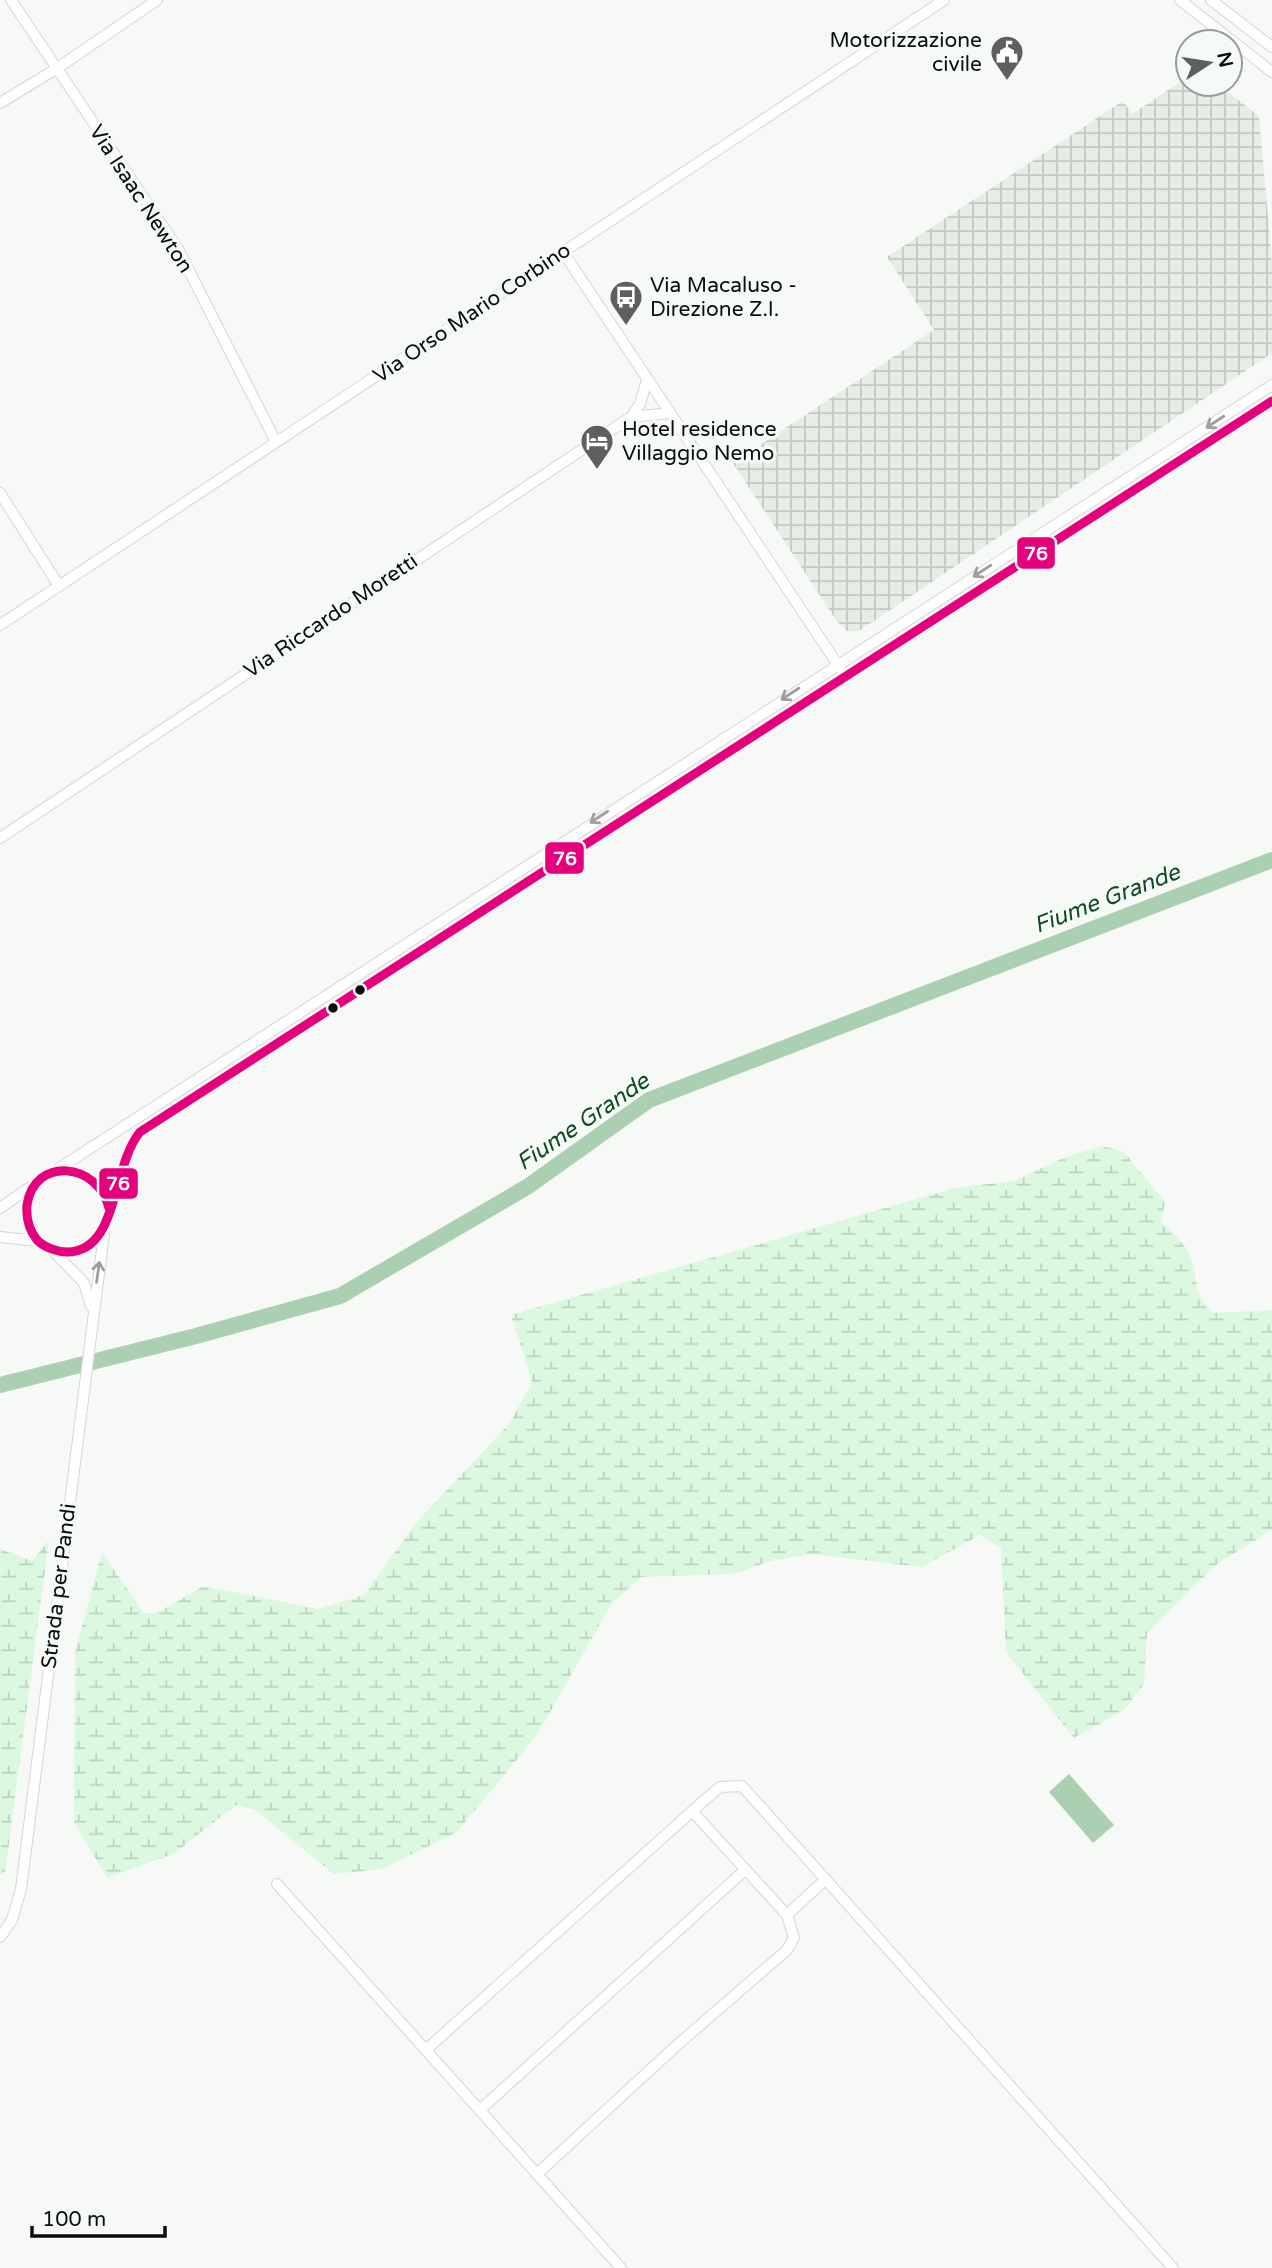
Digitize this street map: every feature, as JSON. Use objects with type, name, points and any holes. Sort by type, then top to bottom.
[{"type":"street","name":"Via Isaac Newton","points":[[11,0],[178,249],[276,443]]},
{"type":"street","points":[[0,103],[57,69],[157,0]]},
{"type":"street","name":"Via Orso Mario Corbino","points":[[0,625],[944,0]]},
{"type":"street","points":[[1180,0],[1272,72]]},
{"type":"street","points":[[1211,0],[1272,47]]},
{"type":"street","points":[[563,252],[845,677]]},
{"type":"street","points":[[631,418],[640,404],[647,380]]},
{"type":"street","points":[[0,1208],[1272,385]]},
{"type":"street","name":"Strada per Pandi","points":[[0,1937],[12,1920],[21,1889],[104,1230],[131,1143],[140,1132],[1272,401]]},
{"type":"street","name":"Via Riccardo Moretti","points":[[0,838],[631,418],[670,413]]},
{"type":"street","points":[[0,493],[60,586]]},
{"type":"street","points":[[38,1241],[27,1215],[27,1201],[44,1178],[69,1170],[91,1177],[100,1186],[109,1208]]},
{"type":"street","points":[[48,1248],[74,1252],[87,1248],[104,1230]]},
{"type":"street","points":[[0,1237],[38,1241],[64,1259],[83,1283],[92,1314]]},
{"type":"street","points":[[428,2048],[720,1787],[742,1786],[1173,2268]]},
{"type":"street","points":[[537,2174],[676,2046],[787,1950],[794,1938],[787,1915],[692,1811]]},
{"type":"street","points":[[481,2109],[746,1870]]},
{"type":"street","points":[[787,1915],[826,1879]]},
{"type":"street","points":[[277,1884],[428,2048],[621,2268]]},
{"type":"shaded area","points":[[1174,86],[1174,98],[1235,98],[1259,116],[1272,263],[1272,353],[859,631],[847,631],[836,620],[733,463],[934,330],[887,257],[1123,101],[1132,114]]},
{"type":"shaded area","points":[[1069,1774],[1114,1825],[1093,1843],[1049,1792]]},
{"type":"green space","points":[[1103,1146],[1124,1152],[1165,1202],[1161,1221],[1186,1249],[1199,1292],[1212,1313],[1272,1310],[1272,1530],[1217,1564],[1147,1633],[1144,1684],[1124,1710],[1074,1738],[1006,1652],[1001,1548],[980,1535],[922,1567],[811,1554],[771,1561],[733,1574],[641,1577],[612,1603],[537,1735],[457,1832],[382,1869],[334,1874],[255,1810],[236,1805],[173,1854],[107,1878],[74,1822],[75,1652],[102,1552],[144,1613],[157,1613],[204,1586],[318,1609],[364,1595],[415,1524],[510,1423],[532,1382],[511,1315],[955,1188],[1013,1181],[1068,1156]]},
{"type":"green space","points":[[49,1540],[5,1873],[0,1874],[0,1549],[32,1561]]},
{"type":"waterway","name":"Fiume Grande","points":[[0,1385],[196,1336],[340,1296],[527,1187],[649,1100],[1272,860]]},
{"type":"transit line","name":"76","points":[[109,1208],[103,1193],[93,1181],[66,1171],[53,1172],[41,1178],[32,1189],[27,1214],[32,1232],[43,1245],[63,1252],[84,1248],[96,1238],[105,1223],[131,1147],[140,1132],[1272,401]]},
{"type":"place","name":"Motorizzazione civile","points":[[1007,82]]},
{"type":"place","name":"Via Macaluso - Direzione Z.I.","points":[[626,327]]},
{"type":"place","name":"Hotel residence Villaggio Nemo","points":[[597,471]]}]
